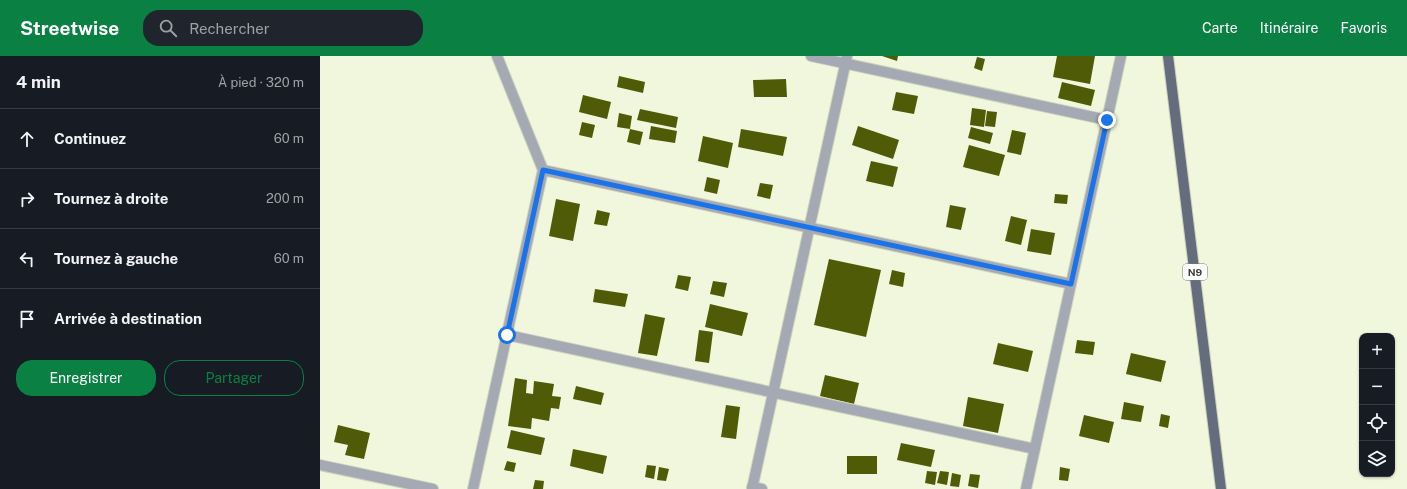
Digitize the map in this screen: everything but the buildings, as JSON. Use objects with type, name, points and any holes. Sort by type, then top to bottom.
[{"type":"main road","name":"N9","points":[[1168,56],[1222,489]]},
{"type":"street","points":[[473,489],[543,170],[498,56]]},
{"type":"street","points":[[811,56],[846,60],[1107,120]]},
{"type":"street","points":[[1026,489],[1121,56]]},
{"type":"street","points":[[756,488],[773,392],[846,60]]},
{"type":"street","points":[[543,170],[1071,284]]},
{"type":"street","points":[[507,335],[1035,449]]},
{"type":"street","points":[[320,465],[433,489]]},
{"type":"route","points":[[507,335],[543,170],[1071,284],[1107,120]]}]
